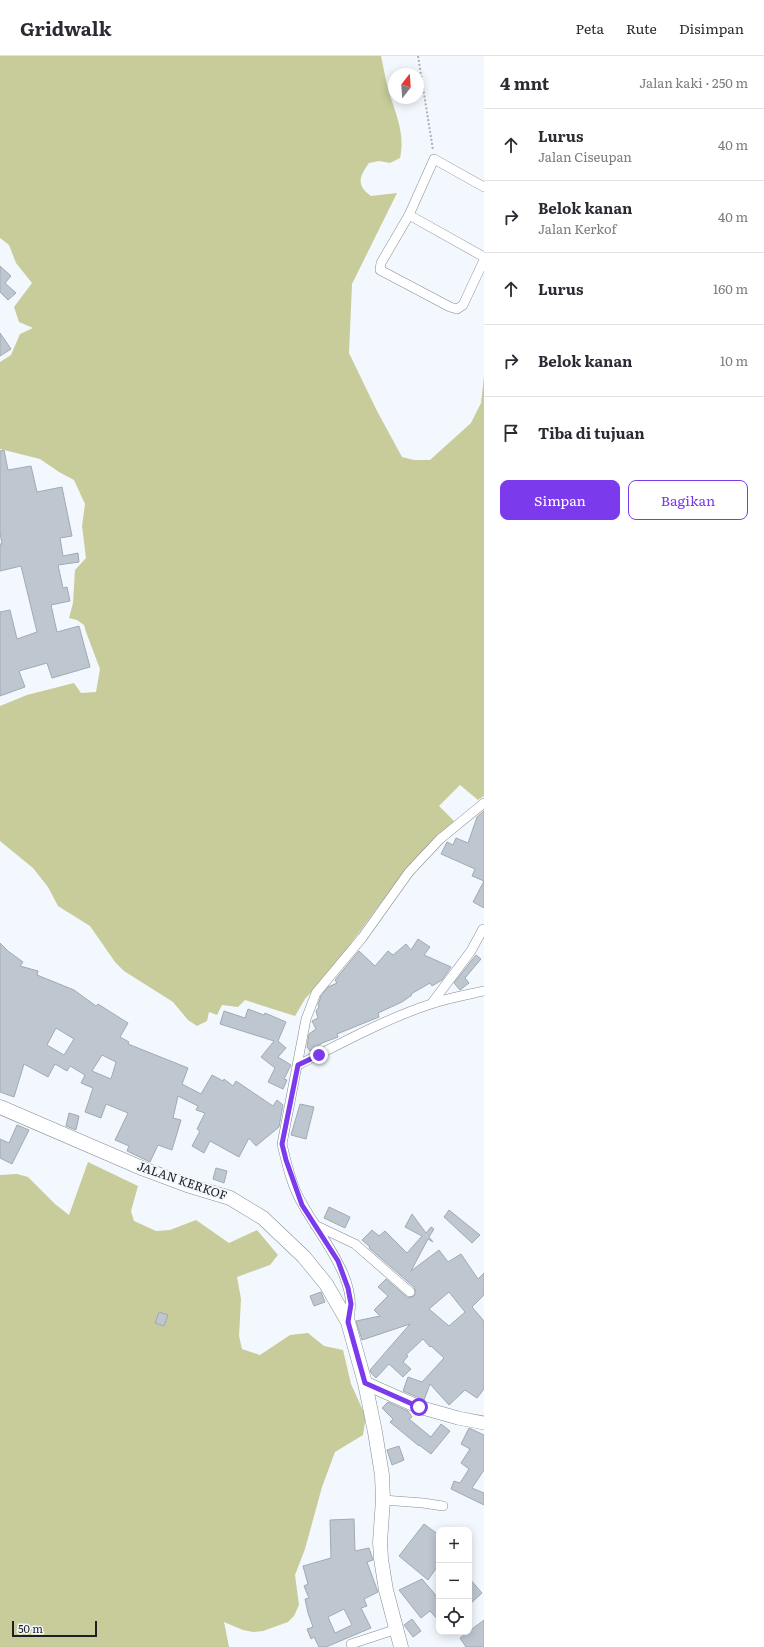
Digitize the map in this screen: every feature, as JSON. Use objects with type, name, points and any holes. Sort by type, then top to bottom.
[{"type":"main road","name":"JALAN KERKOF","points":[[0,1107],[144,1169],[187,1185],[230,1198],[263,1218],[308,1262],[326,1284],[348,1322],[365,1383],[382,1475],[383,1500],[380,1542],[381,1559],[386,1590],[401,1647]]},
{"type":"main road","points":[[365,1383],[419,1407],[458,1418],[484,1423]]},
{"type":"street","points":[[484,187],[434,159],[409,215],[381,263],[380,270],[450,307],[457,309],[463,305],[484,260]]},
{"type":"street","points":[[409,215],[484,257]]},
{"type":"street","points":[[348,1322],[351,1304],[348,1288],[338,1261],[302,1205],[294,1186],[282,1144],[306,1019],[316,993],[362,938],[409,872],[440,839],[484,803]]},
{"type":"street","points":[[432,1003],[471,951],[483,929]]},
{"type":"street","points":[[298,1065],[378,1025],[432,1003],[484,991]]},
{"type":"street","points":[[315,1224],[356,1244],[410,1292]]},
{"type":"street","points":[[383,1500],[443,1506]]},
{"type":"street","points":[[351,1644],[397,1628]]},
{"type":"path","points":[[418,56],[434,159]]},
{"type":"green space","points":[[0,56],[381,56],[388,89],[388,104],[393,104],[400,126],[402,142],[400,158],[390,163],[379,161],[369,163],[361,177],[361,184],[366,192],[371,196],[397,193],[352,284],[349,353],[377,411],[402,457],[414,460],[430,460],[471,423],[481,403],[484,376],[484,796],[478,800],[460,785],[439,806],[456,823],[394,885],[332,969],[305,999],[295,1016],[245,1000],[238,1007],[222,1005],[217,1015],[209,1012],[207,1021],[197,1026],[188,1020],[173,1002],[124,971],[115,962],[90,926],[58,906],[48,887],[33,868],[0,841],[0,706],[27,695],[74,683],[81,693],[96,692],[100,669],[84,625],[77,620],[69,618],[73,603],[75,570],[86,558],[82,526],[85,504],[74,480],[40,459],[0,449],[0,362],[11,355],[20,334],[33,328],[19,322],[14,307],[32,283],[16,263],[9,245],[0,238]]},
{"type":"green space","points":[[88,1162],[138,1186],[131,1211],[134,1221],[156,1231],[170,1230],[196,1220],[229,1243],[257,1230],[278,1255],[270,1265],[237,1277],[241,1299],[239,1336],[242,1349],[260,1355],[290,1335],[308,1333],[324,1346],[343,1350],[351,1384],[366,1417],[363,1435],[335,1452],[322,1487],[305,1549],[295,1575],[299,1605],[294,1616],[288,1622],[263,1631],[253,1632],[243,1630],[224,1622],[229,1647],[0,1647],[0,1175],[17,1174],[28,1177],[55,1204],[69,1215]]},
{"type":"building","points":[[0,266],[11,276],[5,283],[16,293],[8,300],[0,292]]},
{"type":"building","points":[[0,333],[11,349],[0,356]]},
{"type":"building","points":[[4,450],[8,470],[31,466],[37,492],[62,487],[72,536],[60,538],[63,556],[78,553],[79,562],[58,565],[63,588],[67,587],[70,601],[51,605],[57,632],[79,626],[90,667],[52,678],[47,663],[19,671],[25,687],[0,696],[0,612],[10,610],[17,639],[37,632],[21,566],[0,571],[0,544],[2,544],[0,533],[0,451]]},
{"type":"building","points":[[484,811],[484,881],[472,876],[475,869],[441,854],[447,842],[453,845],[456,838],[468,843],[477,817]]},
{"type":"building","points":[[484,881],[484,908],[473,902]]},
{"type":"building","points":[[418,939],[430,947],[424,955],[451,967],[442,980],[432,986],[430,983],[411,994],[412,995],[402,1002],[378,1013],[379,1017],[337,1034],[338,1037],[322,1043],[311,1052],[307,1047],[309,1034],[316,1029],[312,1021],[318,1018],[316,1011],[319,1007],[318,1005],[321,996],[328,987],[337,983],[335,980],[359,951],[375,966],[388,951],[393,955],[406,944],[411,950]]},
{"type":"building","points":[[0,943],[23,962],[20,966],[38,971],[37,975],[74,990],[96,1006],[98,1004],[128,1023],[120,1037],[129,1042],[128,1044],[188,1068],[182,1084],[201,1094],[212,1075],[223,1081],[224,1079],[233,1086],[236,1081],[273,1106],[277,1100],[283,1105],[279,1127],[256,1146],[249,1138],[239,1157],[210,1141],[204,1153],[192,1146],[200,1131],[197,1129],[205,1113],[196,1110],[198,1106],[178,1096],[173,1118],[181,1120],[172,1150],[158,1145],[150,1162],[127,1151],[129,1146],[115,1140],[128,1113],[106,1104],[101,1118],[85,1112],[93,1088],[81,1083],[85,1075],[70,1066],[67,1071],[55,1064],[48,1077],[24,1064],[14,1097],[0,1092]],"holes":[[[56,1028],[74,1039],[64,1055],[47,1045]],[[102,1055],[116,1062],[111,1079],[92,1071]]]},
{"type":"building","points":[[476,955],[481,959],[465,978],[469,983],[460,990],[454,983]]},
{"type":"building","points":[[248,1009],[264,1015],[265,1013],[286,1022],[278,1041],[286,1048],[278,1057],[291,1065],[284,1079],[287,1080],[283,1089],[268,1082],[275,1068],[261,1057],[274,1041],[220,1024],[224,1011],[245,1018]]},
{"type":"building","points":[[300,1104],[314,1107],[306,1139],[291,1135]]},
{"type":"building","points":[[69,1113],[79,1116],[76,1130],[66,1126]]},
{"type":"building","points":[[17,1125],[29,1130],[12,1164],[0,1158],[0,1139],[9,1143]]},
{"type":"building","points":[[216,1168],[227,1171],[224,1183],[213,1179]]},
{"type":"building","points":[[329,1207],[350,1217],[345,1228],[324,1218]]},
{"type":"building","points":[[449,1210],[480,1235],[472,1243],[444,1217]]},
{"type":"building","points":[[412,1214],[426,1233],[431,1227],[434,1229],[429,1237],[433,1242],[428,1239],[411,1271],[439,1250],[448,1262],[461,1254],[478,1279],[484,1273],[484,1295],[472,1307],[484,1321],[484,1389],[477,1398],[465,1390],[449,1405],[430,1384],[424,1400],[403,1391],[408,1377],[422,1382],[444,1358],[431,1346],[430,1347],[423,1339],[406,1355],[408,1356],[403,1362],[411,1369],[403,1377],[389,1364],[376,1378],[371,1373],[370,1370],[410,1324],[362,1340],[356,1321],[380,1316],[374,1310],[388,1296],[378,1287],[386,1279],[408,1298],[414,1296],[416,1293],[414,1287],[369,1248],[370,1247],[362,1240],[372,1230],[379,1236],[385,1231],[407,1253],[422,1236],[405,1227]],"holes":[[[449,1292],[465,1312],[449,1326],[429,1309]]]},
{"type":"building","points":[[321,1292],[325,1302],[314,1306],[310,1296]]},
{"type":"building","points":[[159,1312],[168,1315],[164,1326],[155,1323]]},
{"type":"building","points":[[388,1402],[408,1411],[412,1417],[409,1419],[431,1437],[441,1424],[450,1431],[431,1454],[390,1422],[393,1419],[382,1408]]},
{"type":"building","points":[[469,1428],[484,1435],[484,1470],[472,1488],[484,1493],[484,1505],[451,1489],[454,1481],[460,1483],[469,1469],[461,1463],[470,1449],[461,1444]]},
{"type":"building","points":[[399,1446],[404,1460],[392,1465],[387,1450]]},
{"type":"building","points":[[354,1519],[355,1551],[369,1548],[373,1560],[367,1562],[378,1592],[364,1599],[367,1606],[361,1608],[371,1628],[326,1647],[319,1647],[314,1637],[311,1639],[307,1629],[313,1627],[305,1599],[309,1598],[304,1586],[308,1584],[303,1566],[331,1558],[330,1520]],"holes":[[[344,1609],[352,1625],[335,1633],[328,1617]]]},
{"type":"building","points":[[424,1524],[436,1533],[436,1568],[428,1580],[399,1556]]},
{"type":"building","points":[[422,1579],[436,1595],[436,1618],[430,1611],[421,1618],[399,1590]]},
{"type":"building","points":[[472,1581],[482,1593],[472,1602]]},
{"type":"building","points":[[412,1619],[421,1631],[413,1637],[404,1625]]},
{"type":"building","points":[[484,1620],[484,1647],[466,1647],[460,1638],[464,1635],[472,1635],[472,1629]]},
{"type":"route","points":[[319,1055],[298,1065],[282,1144],[286,1160],[302,1205],[338,1261],[348,1288],[351,1304],[348,1322],[365,1383],[419,1407]]}]
